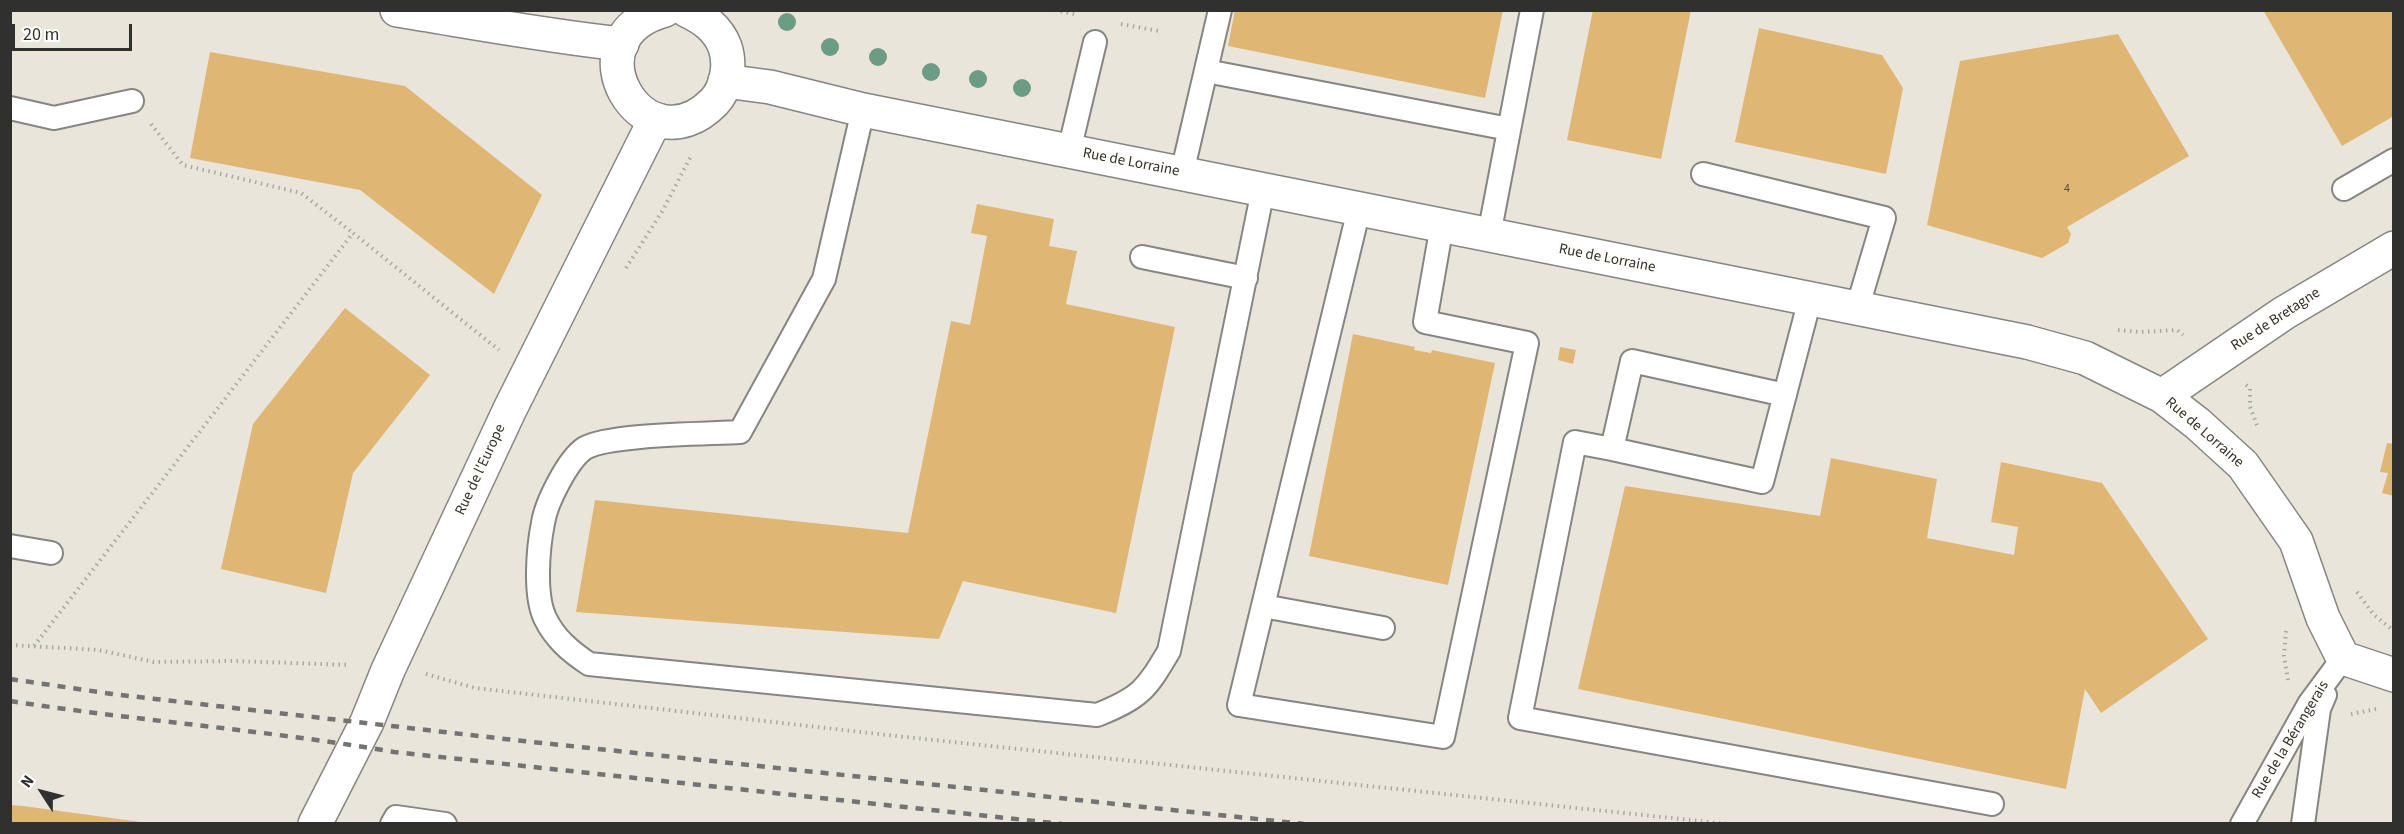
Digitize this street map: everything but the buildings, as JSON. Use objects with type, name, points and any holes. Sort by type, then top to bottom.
[{"type":"street","points":[[396,10],[527,20],[561,38],[622,44]]},
{"type":"street","points":[[656,12],[634,25],[622,44],[617,59],[618,78],[625,96],[638,110],[655,120],[671,121],[689,119],[705,111],[718,98],[725,81],[728,64],[725,46],[716,30],[698,13]]},
{"type":"street","name":"Rue de Lorraine","points":[[725,81],[770,87],[863,110],[2027,342],[2085,358],[2162,396],[2198,424],[2243,465],[2296,541],[2323,618],[2343,658]]},
{"type":"street","name":"Rue de l'Europe","points":[[315,824],[356,746],[388,670],[528,373],[639,156],[655,120]]},
{"type":"street","name":"Rue de Bretagne","points":[[2162,396],[2284,313],[2394,248]]},
{"type":"street","points":[[2343,658],[2394,675]]},
{"type":"lane","points":[[1182,173],[1220,10]]},
{"type":"lane","points":[[1489,235],[1532,10]]},
{"type":"lane","points":[[1069,151],[1095,42]]},
{"type":"lane","points":[[1206,71],[1509,129]]},
{"type":"lane","points":[[10,108],[54,117],[132,101]]},
{"type":"lane","points":[[863,110],[824,279],[740,432],[614,440],[585,448],[564,469],[543,521],[538,582],[544,617],[565,647],[589,664],[1097,715],[1124,704],[1148,685],[1169,651],[1263,190]]},
{"type":"lane","points":[[2344,189],[2394,160]]},
{"type":"lane","points":[[1703,174],[1884,218],[1857,309]]},
{"type":"lane","points":[[1359,209],[1239,705],[1443,737],[1527,343],[1425,322],[1442,225]]},
{"type":"lane","points":[[1143,257],[1246,278]]},
{"type":"lane","points":[[1810,299],[1762,482],[1575,442],[1520,718],[1992,804]]},
{"type":"lane","points":[[1612,449],[1632,361],[1785,395]]},
{"type":"lane","points":[[10,546],[51,553]]},
{"type":"lane","points":[[1263,606],[1383,628]]},
{"type":"lane","name":"Rue de la Bérangerais","points":[[2242,824],[2309,704],[2343,658]]},
{"type":"lane","name":"Rue de la Bérangerais","points":[[2303,824],[2319,710],[2343,658]]},
{"type":"lane","points":[[392,824],[396,817],[445,824]]},
{"type":"path","points":[[132,101],[183,165],[301,192],[528,373]]},
{"type":"path","points":[[620,277],[663,210],[697,149]]},
{"type":"path","points":[[34,646],[353,233]]},
{"type":"path","points":[[2355,589],[2359,598],[2374,615],[2394,631]]},
{"type":"path","points":[[10,645],[99,650],[154,662],[334,663],[425,674],[475,688],[521,694],[1728,824]]},
{"type":"path","points":[[425,674],[430,663]]},
{"type":"shaded area","points":[[11,11],[2393,11],[2393,823],[11,823]]},
{"type":"railway","points":[[10,679],[112,694],[514,740],[1304,824]]},
{"type":"railway","points":[[10,701],[394,752],[1062,824]]}]
